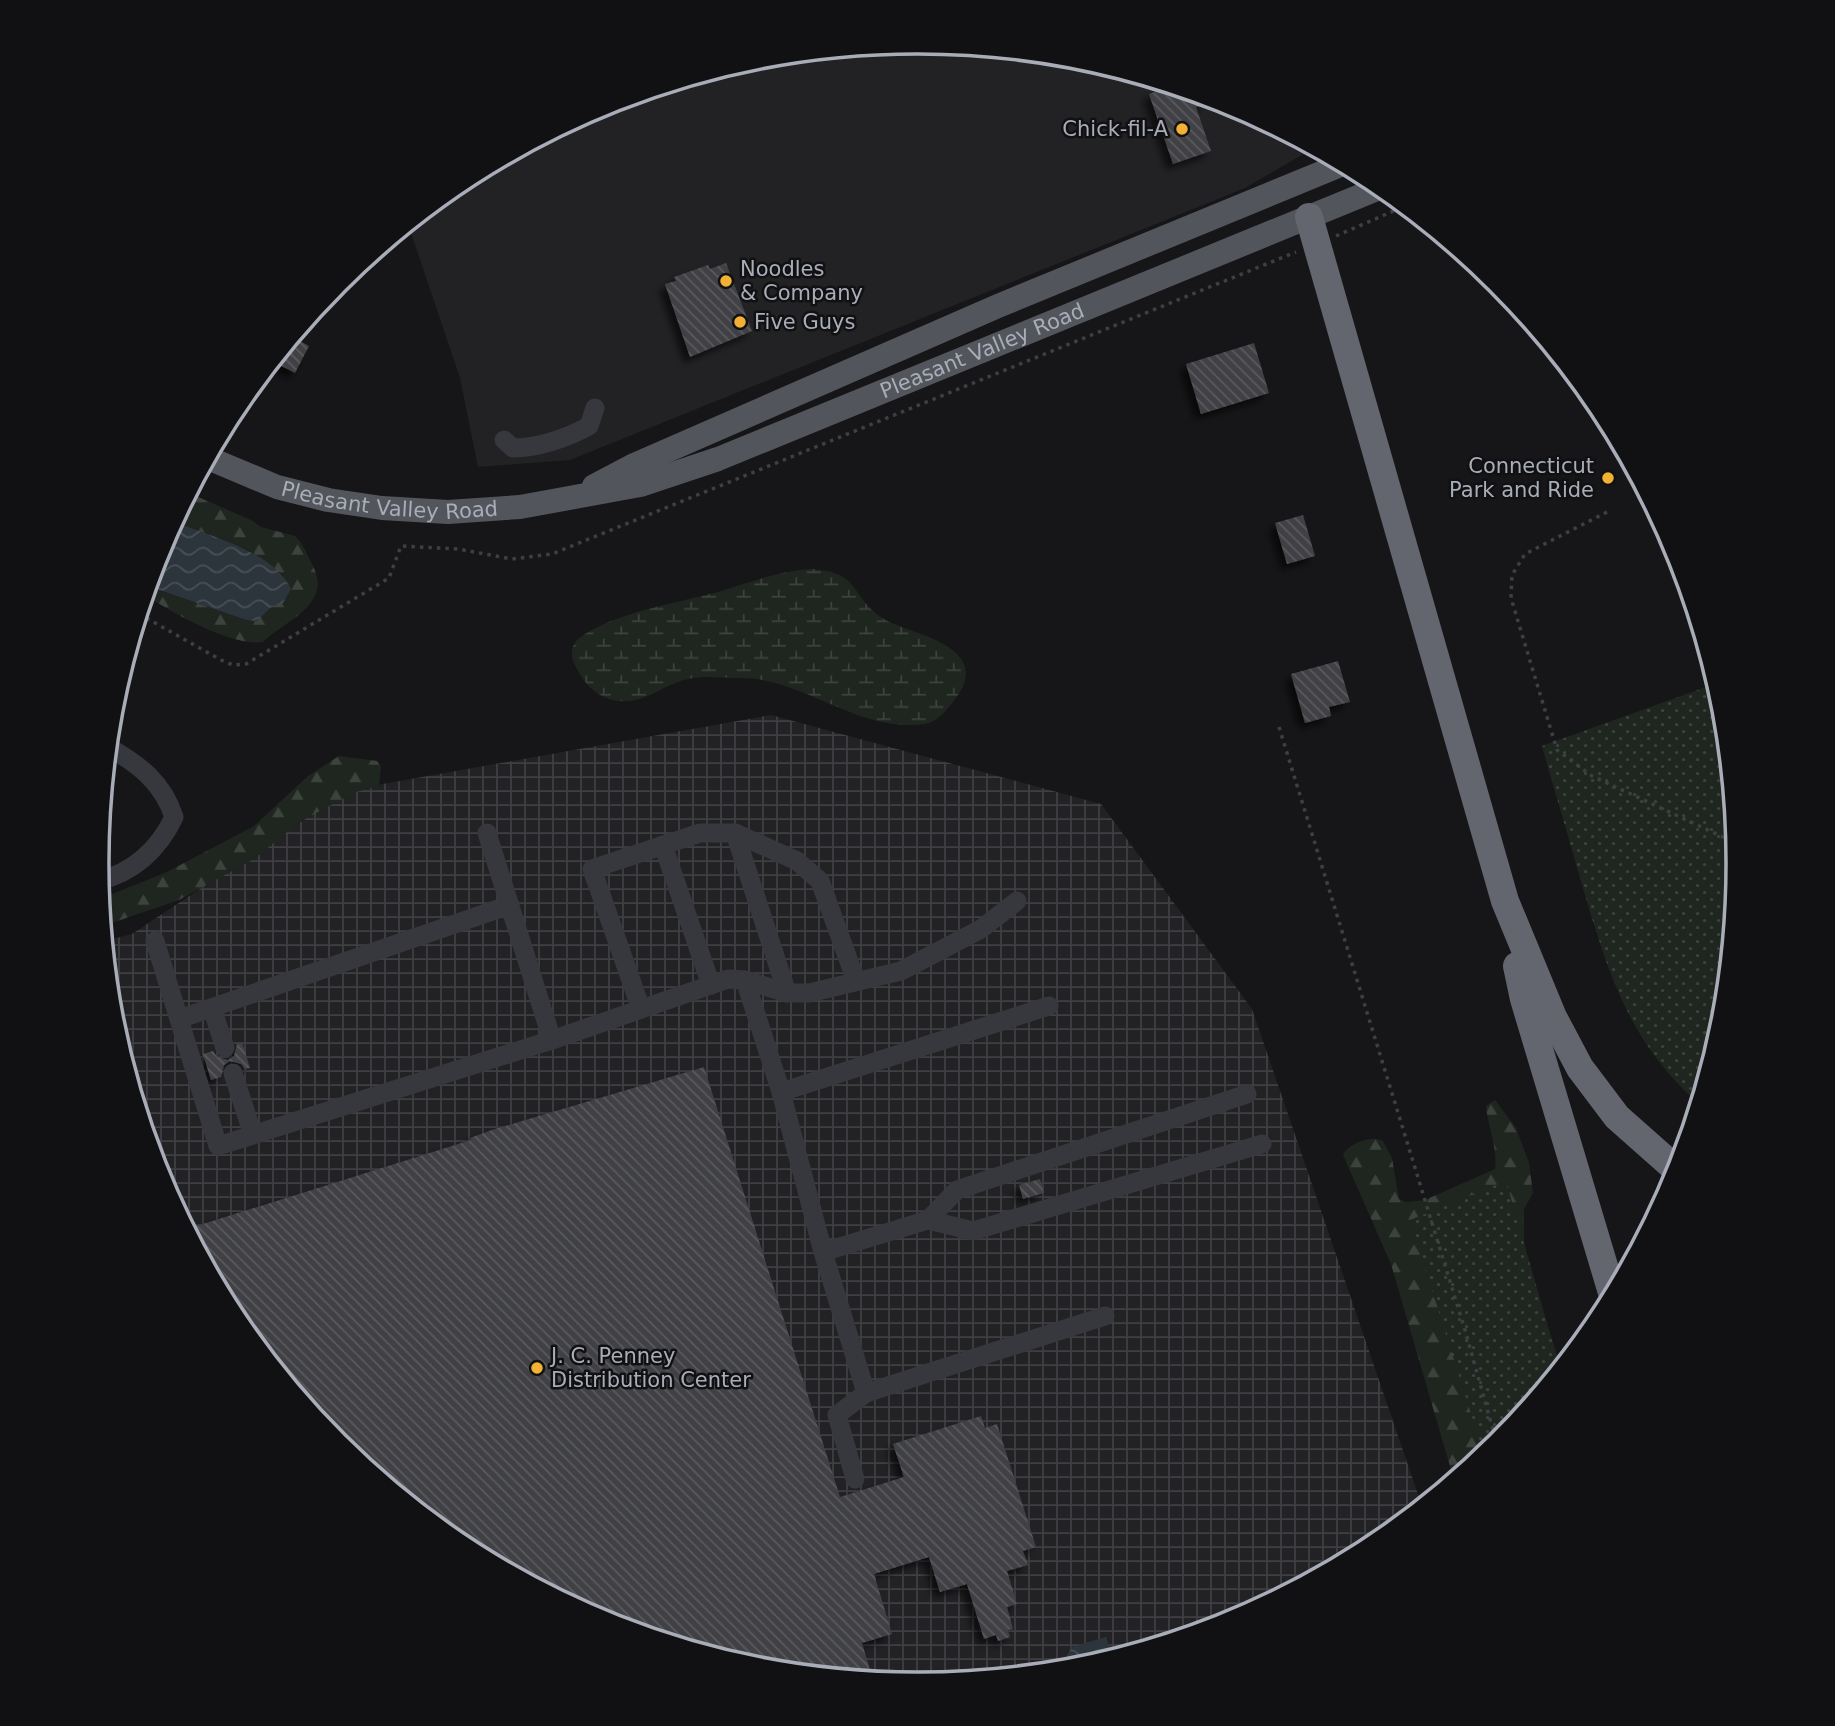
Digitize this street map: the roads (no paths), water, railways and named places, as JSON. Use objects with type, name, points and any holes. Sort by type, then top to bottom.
[{"type":"highway","points":[[1309,217],[1505,901],[1524,999],[1609,1282]]},
{"type":"highway","points":[[1505,901],[1553,1017],[1588,1080],[1634,1134],[1668,1163]]},
{"type":"main road","name":"Pleasant Valley Road","points":[[578,494],[632,466],[967,319],[1331,169]]},
{"type":"main road","points":[[1298,183],[1309,217]]},
{"type":"main road","name":"Pleasant Valley Road","points":[[216,461],[294,492],[382,508],[485,510],[640,485],[718,459],[1369,192]]},
{"type":"main road","points":[[967,319],[981,352]]},
{"type":"main road","points":[[943,330],[956,362]]},
{"type":"street","points":[[504,440],[513,448],[526,448],[578,432],[589,426],[595,408]]},
{"type":"street","points":[[109,879],[147,857],[164,839],[174,817],[167,795],[151,777],[117,753]]},
{"type":"street","points":[[641,1009],[592,869],[700,833],[735,833],[797,862],[820,881],[856,981]]},
{"type":"street","points":[[735,833],[787,993]]},
{"type":"street","points":[[487,834],[552,1040]]},
{"type":"street","points":[[663,845],[711,985]]},
{"type":"street","points":[[155,941],[218,1146],[552,1040],[728,979],[745,980],[787,993],[808,993],[901,971],[981,929],[1017,901]]},
{"type":"street","points":[[179,1019],[510,905]]},
{"type":"street","points":[[745,980],[781,1092],[823,1252],[866,1393]]},
{"type":"street","points":[[781,1092],[1049,1006]]},
{"type":"street","points":[[212,1008],[225,1048]]},
{"type":"street","points":[[233,1073],[253,1135]]},
{"type":"street","points":[[823,1252],[928,1220],[957,1190],[1247,1094]]},
{"type":"street","points":[[928,1220],[973,1231],[1262,1144]]},
{"type":"street","points":[[855,1479],[836,1415],[866,1393],[1105,1316]]},
{"type":"water","points":[[183,525],[256,555],[283,576],[291,589],[283,603],[270,608],[257,621],[246,620],[157,589]]},
{"type":"water","points":[[1106,1637],[1110,1648],[1066,1658],[1072,1647]]},
{"type":"place","name":"Chick-fil-A","points":[[1182,129]]},
{"type":"place","name":"Noodles & Company","points":[[726,281]]},
{"type":"place","name":"Five Guys","points":[[740,322]]},
{"type":"place","name":"Connecticut Park and Ride","points":[[1608,478]]},
{"type":"place","name":"J. C. Penney Distribution Center","points":[[537,1368]]}]
